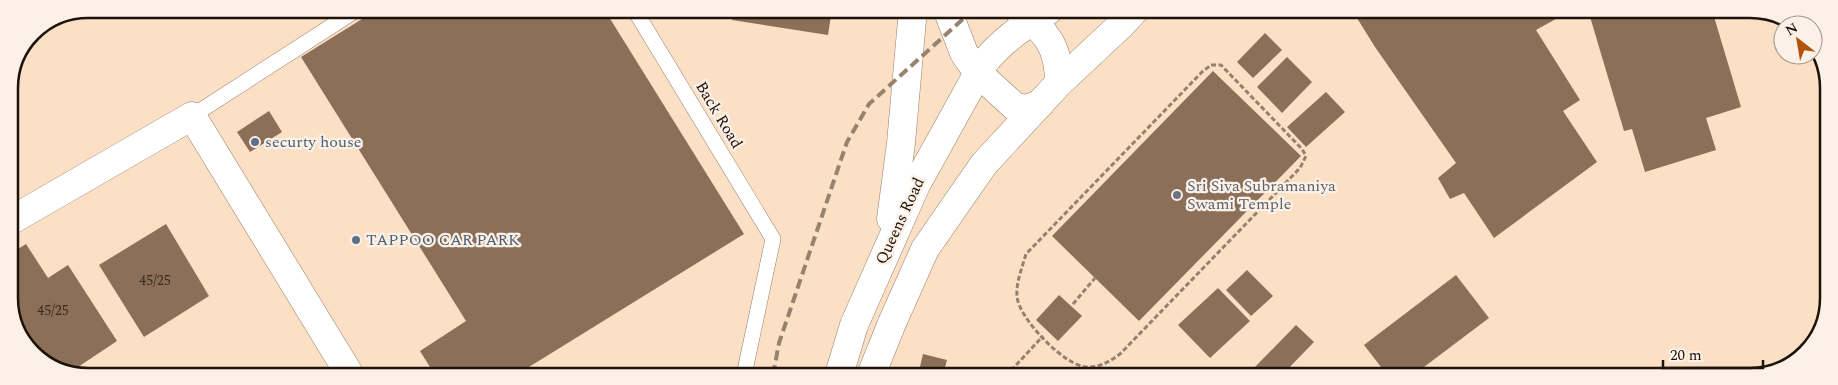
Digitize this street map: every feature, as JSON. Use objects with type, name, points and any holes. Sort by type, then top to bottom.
[{"type":"main road","points":[[886,250],[902,134],[912,18]]},
{"type":"main road","points":[[950,18],[964,53],[978,73],[1014,106],[1025,109],[1039,105]]},
{"type":"main road","name":"Queens Road","points":[[842,368],[854,325],[916,185],[983,64],[996,48],[1028,18]]},
{"type":"main road","name":"Queens Road","points":[[1036,18],[1057,56],[1059,83]]},
{"type":"main road","points":[[874,368],[925,249],[984,164],[1059,83],[1127,18]]},
{"type":"main road","points":[[18,216],[192,116],[346,368]]},
{"type":"lane","points":[[192,116],[344,18]]},
{"type":"lane","name":"Back Road","points":[[639,18],[773,239],[745,368]]},
{"type":"path","points":[[1211,65],[1222,65],[1302,150],[1306,156],[1300,168],[1120,354],[1105,364],[1087,368],[1066,359],[1043,336],[1030,325],[1017,298],[1018,280],[1026,254],[1202,72],[1211,65]]},
{"type":"path","points":[[1073,304],[1095,278]]},
{"type":"path","points":[[1013,368],[1043,336]]},
{"type":"building","points":[[364,18],[610,18],[744,234],[527,368],[431,368],[420,351],[466,321],[301,57]]},
{"type":"building","points":[[732,18],[831,18],[828,35],[732,20]]},
{"type":"building","points":[[1357,18],[1558,18],[1536,30],[1580,100],[1563,111],[1597,162],[1494,238],[1464,193],[1450,199],[1438,178],[1456,163]]},
{"type":"building","points":[[1590,18],[1714,18],[1741,107],[1706,118],[1716,150],[1645,172],[1632,129],[1624,131]]},
{"type":"building","points":[[1265,33],[1282,50],[1253,78],[1237,62]]},
{"type":"building","points":[[1287,57],[1312,82],[1282,113],[1257,87]]},
{"type":"building","name":"Sri Siva Subramaniya Swami Temple","points":[[1213,71],[1301,156],[1139,321],[1052,236]]},
{"type":"building","points":[[1326,92],[1345,112],[1306,147],[1287,127]]},
{"type":"building","name":"securty house","points":[[269,111],[282,132],[250,152],[237,132]]},
{"type":"building","points":[[166,224],[209,296],[144,337],[99,265]]},
{"type":"building","points":[[26,244],[48,278],[68,265],[117,341],[79,367],[65,364],[49,356],[38,347],[27,332],[19,311],[18,249]]},
{"type":"building","points":[[1247,270],[1273,296],[1251,316],[1226,290]]},
{"type":"building","points":[[1456,275],[1489,318],[1423,368],[1382,368],[1364,345]]},
{"type":"building","points":[[1218,288],[1250,321],[1210,358],[1178,325]]},
{"type":"building","points":[[1059,295],[1082,316],[1058,341],[1036,320]]},
{"type":"building","points":[[1296,325],[1314,342],[1289,368],[1255,367]]},
{"type":"building","points":[[923,354],[947,360],[945,368],[920,368]]},
{"type":"railway","points":[[774,368],[779,343],[847,142],[869,104],[964,18]]},
{"type":"place","name":"securty house","points":[[255,142]]},
{"type":"place","name":"Sri Siva Subramaniya Swami Temple","points":[[1177,195]]},
{"type":"place","name":"TAPPOO CAR PARK","points":[[356,240]]}]
